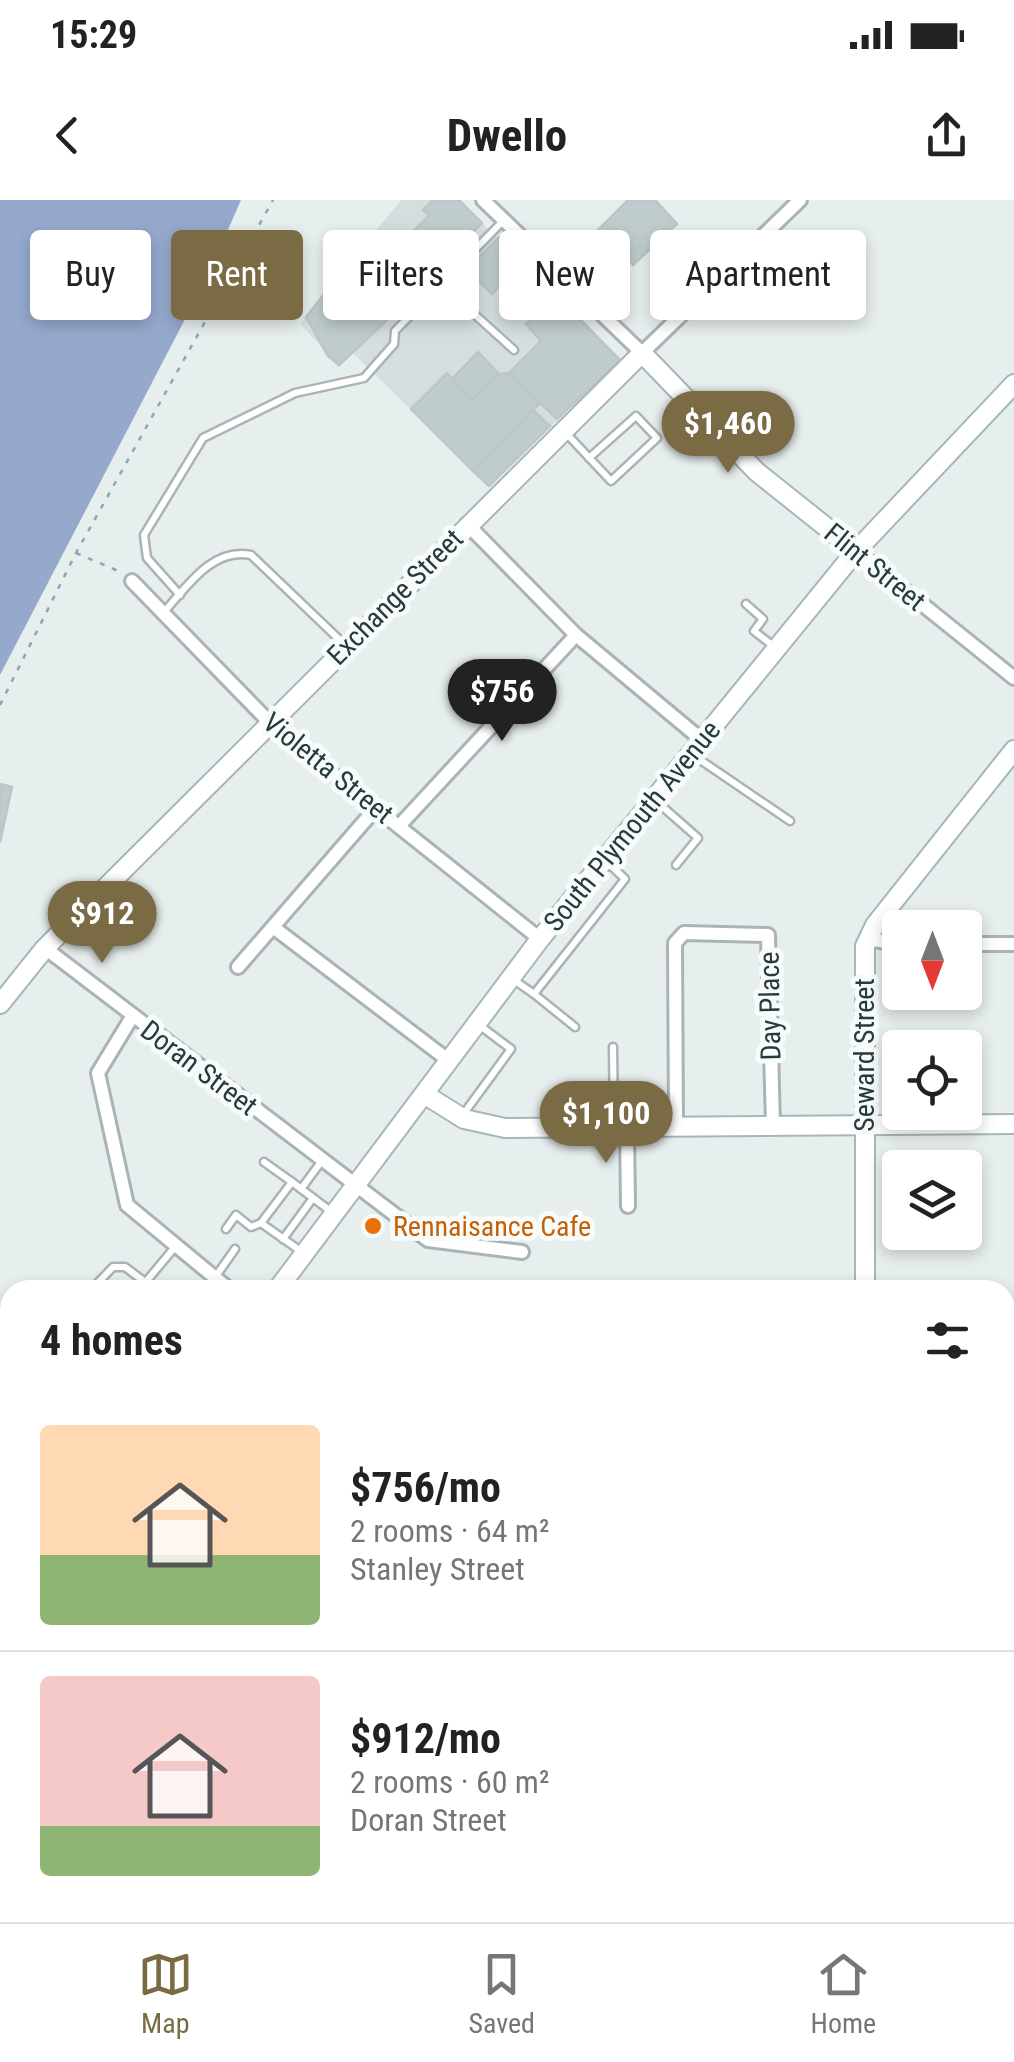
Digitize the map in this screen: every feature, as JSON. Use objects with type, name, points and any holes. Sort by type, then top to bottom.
[{"type":"street","name":"Flint Street","points":[[484,200],[642,353],[757,472],[1014,678]]},
{"type":"street","name":"Exchange Street","points":[[0,1004],[45,948],[468,524],[800,200]]},
{"type":"street","name":"South Plymouth Avenue","points":[[284,1280],[540,939],[856,551],[1014,384]]},
{"type":"street","points":[[468,524],[576,635],[697,748]]},
{"type":"street","name":"Violetta Street","points":[[132,581],[270,722],[540,939]]},
{"type":"street","points":[[399,826],[576,635]]},
{"type":"street","name":"Seward Street","points":[[865,1280],[867,939],[1014,750]]},
{"type":"street","points":[[238,967],[376,808]]},
{"type":"street","points":[[273,927],[448,1060]]},
{"type":"street","name":"Day Place","points":[[676,1126],[676,938],[684,933],[764,933],[770,942],[772,1124]]},
{"type":"street","points":[[867,939],[882,941]]},
{"type":"street","points":[[982,944],[1014,944]]},
{"type":"street","name":"Doran Street","points":[[45,948],[432,1243],[522,1252]]},
{"type":"street","points":[[132,1017],[105,1056],[98,1088],[126,1204],[218,1280]]},
{"type":"street","points":[[424,1094],[461,1117],[505,1128],[1014,1124]]},
{"type":"street","points":[[620,1126],[628,1206]]},
{"type":"lane","points":[[479,246],[504,220]]},
{"type":"lane","points":[[479,318],[514,350]]},
{"type":"lane","points":[[180,595],[147,558],[144,535],[203,438],[294,393],[364,378],[394,344],[396,331],[407,320]]},
{"type":"lane","points":[[564,430],[589,458],[611,481],[657,438],[636,416],[589,458]]},
{"type":"lane","points":[[163,613],[210,564],[226,555],[251,555],[346,646]]},
{"type":"lane","points":[[746,604],[762,619],[754,631],[777,649]]},
{"type":"lane","points":[[697,748],[790,821]]},
{"type":"lane","points":[[655,800],[698,838],[676,865]]},
{"type":"lane","points":[[534,994],[625,879],[605,860]]},
{"type":"lane","points":[[510,978],[575,1028]]},
{"type":"lane","points":[[461,1117],[511,1050],[476,1023]]},
{"type":"lane","points":[[613,1047],[620,1126]]},
{"type":"lane","points":[[264,1162],[334,1214]]},
{"type":"lane","points":[[301,1190],[321,1162]]},
{"type":"lane","points":[[226,1229],[236,1214],[251,1226],[262,1224],[292,1182]]},
{"type":"lane","points":[[283,1239],[313,1198]]},
{"type":"lane","points":[[262,1224],[304,1254]]},
{"type":"lane","points":[[147,1280],[176,1247]]},
{"type":"lane","points":[[215,1277],[235,1250]]},
{"type":"lane","points":[[101,1280],[113,1267],[125,1267],[142,1280]]},
{"type":"path","points":[[0,705],[76,553],[273,200]]},
{"type":"path","points":[[76,553],[116,567],[132,581]]},
{"type":"shaded area","points":[[401,200],[459,200],[499,240],[499,320],[580,320],[620,360],[489,486],[353,353],[339,365],[300,324],[323,296],[323,320],[479,320],[479,230],[377,230]]},
{"type":"water","points":[[0,200],[241,200],[228,230],[171,230],[171,320],[185,320],[0,675]]},
{"type":"building","points":[[433,200],[459,200],[482,223],[475,230],[414,230],[429,215],[423,210]]},
{"type":"building","points":[[628,200],[655,200],[677,224],[671,230],[650,230],[650,249],[633,265],[630,230],[598,230]]},
{"type":"building","points":[[499,237],[499,286],[492,294],[479,281],[479,257]]},
{"type":"building","points":[[323,296],[323,320],[375,320],[381,326],[339,365],[328,356],[306,317]]},
{"type":"building","points":[[530,320],[581,320],[620,360],[557,419],[509,373],[541,341],[526,324]]},
{"type":"building","points":[[478,352],[499,374],[472,400],[452,379]]},
{"type":"building","points":[[447,373],[472,400],[499,374],[509,373],[540,403],[473,471],[411,409]]},
{"type":"building","points":[[533,410],[550,426],[489,486],[473,471]]},
{"type":"building","points":[[0,784],[12,787],[0,842]]},
{"type":"place","name":"Rennaisance Cafe","points":[[373,1226]]}]
